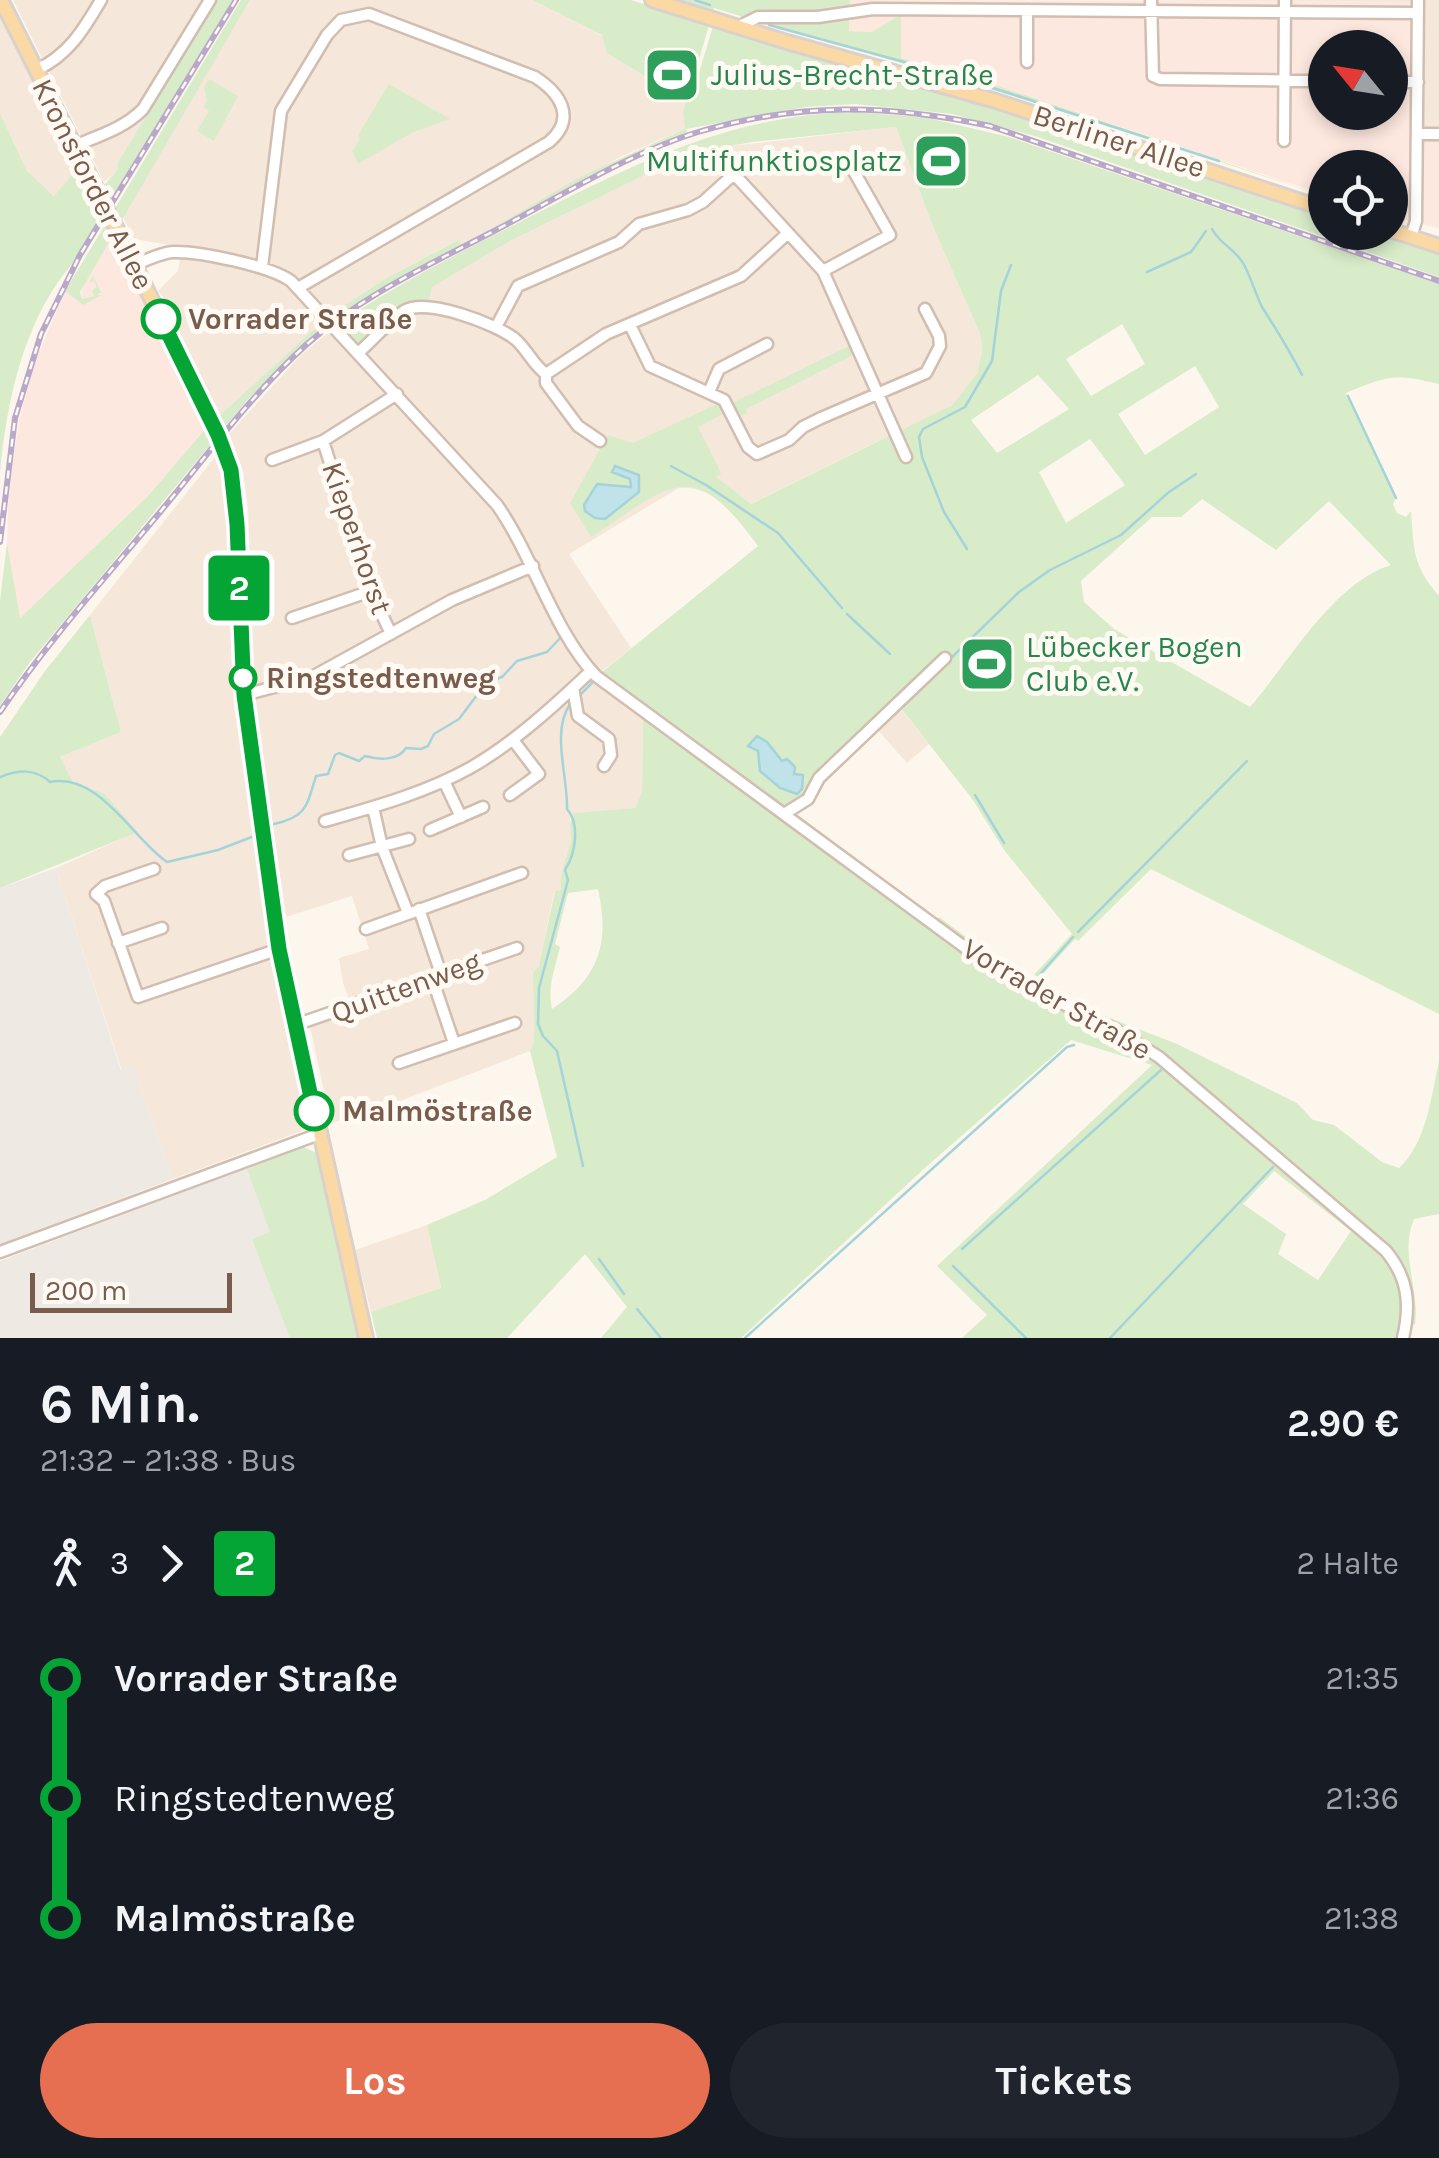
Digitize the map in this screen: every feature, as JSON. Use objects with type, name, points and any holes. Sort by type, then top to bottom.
[{"type":"main road","name":"Kronsforder Allee","points":[[1,0],[218,435],[231,470],[244,695],[279,949],[366,1338]]},
{"type":"main road","name":"Berliner Allee","points":[[652,0],[996,100],[1308,203]]},
{"type":"main road","points":[[1408,236],[1439,246]]},
{"type":"street","points":[[36,70],[64,52],[83,32],[101,0]]},
{"type":"street","points":[[1411,237],[1416,220],[1418,0]]},
{"type":"street","points":[[74,146],[112,130],[144,109],[210,1]]},
{"type":"street","points":[[1151,5],[1154,76],[1160,79],[1308,81]]},
{"type":"street","points":[[1284,142],[1285,6]]},
{"type":"street","points":[[738,27],[758,18],[818,17],[873,8],[1351,6],[1418,13]]},
{"type":"street","points":[[1028,62],[1031,7]]},
{"type":"street","points":[[262,267],[281,111],[317,50],[341,20],[369,14],[535,77],[551,87],[561,100],[565,111],[563,125],[550,142],[298,288]]},
{"type":"street","points":[[1408,82],[1418,82]]},
{"type":"street","points":[[1417,134],[1439,134]]},
{"type":"street","points":[[823,272],[890,235],[852,168]]},
{"type":"street","points":[[496,327],[518,286],[619,242],[639,224],[704,202],[734,174],[823,272],[906,457]]},
{"type":"street","points":[[546,374],[598,338],[741,276],[787,234]]},
{"type":"street","name":"Vorrader Straße","points":[[134,266],[171,252],[262,267],[282,275],[298,288],[497,504],[591,671],[997,971],[1149,1050],[1376,1241],[1398,1266],[1406,1288],[1403,1338]]},
{"type":"street","points":[[358,353],[407,308],[424,307],[465,315],[496,327],[521,344],[546,374],[546,382],[578,426],[600,441]]},
{"type":"street","points":[[630,325],[650,366],[724,400],[748,447],[756,454],[789,440],[821,418],[926,373],[940,346],[925,309]]},
{"type":"street","points":[[709,392],[719,369],[767,344]]},
{"type":"street","points":[[272,460],[324,440],[397,394]]},
{"type":"street","name":"Kieperhorst","points":[[324,440],[372,591],[391,634]]},
{"type":"street","points":[[244,695],[312,677],[452,600],[533,566]]},
{"type":"street","points":[[292,618],[372,591]]},
{"type":"street","points":[[784,814],[808,799],[819,778],[945,658]]},
{"type":"street","points":[[325,822],[444,781],[513,740],[591,671]]},
{"type":"street","points":[[573,688],[578,716],[609,738],[611,755],[604,766]]},
{"type":"street","points":[[510,795],[539,774],[513,740]]},
{"type":"street","points":[[444,781],[461,817]]},
{"type":"street","points":[[373,807],[382,847],[413,911],[437,976],[454,1044]]},
{"type":"street","points":[[430,830],[483,807]]},
{"type":"street","points":[[349,855],[409,839]]},
{"type":"street","points":[[154,869],[105,886],[96,894],[104,901],[138,997],[279,949]]},
{"type":"street","points":[[366,928],[522,873]]},
{"type":"street","points":[[118,943],[162,928]]},
{"type":"street","name":"Quittenweg","points":[[295,1026],[517,948]]},
{"type":"street","points":[[398,1063],[514,1023]]},
{"type":"street","points":[[0,1252],[319,1134]]},
{"type":"shaded area","points":[[13,0],[217,0],[118,162],[119,169],[104,182]]},
{"type":"shaded area","points":[[250,0],[532,0],[603,36],[607,53],[687,101],[683,112],[685,129],[622,156],[478,236],[460,244],[457,240],[383,280],[328,316],[219,416],[183,344],[168,303],[158,291],[178,271],[182,247],[134,239],[122,215]]},
{"type":"shaded area","points":[[850,0],[1416,2],[1414,143],[1439,143],[1439,228],[1408,221],[1408,150],[1308,150],[1308,189],[983,81],[901,58],[901,14],[872,32],[848,31]]},
{"type":"shaded area","points":[[1070,0],[1439,0],[1439,143],[1414,143],[1416,2]]},
{"type":"shaded area","points":[[0,15],[77,169],[55,197],[27,171],[0,113]]},
{"type":"shaded area","points":[[896,127],[931,222],[981,336],[977,373],[952,405],[750,504],[679,488],[569,554],[631,648],[597,675],[648,709],[643,718],[642,791],[637,808],[570,818],[570,850],[561,890],[554,892],[539,965],[533,973],[534,1042],[530,1051],[379,1109],[331,1123],[310,1027],[354,1011],[339,958],[369,949],[352,896],[286,917],[255,702],[248,509],[243,471],[228,435],[300,356],[337,325],[412,298],[510,241],[655,170],[714,148]]},
{"type":"shaded area","points":[[112,237],[207,427],[147,497],[19,619],[7,543],[9,484],[20,417],[35,362],[65,291],[83,305],[94,296],[82,299],[81,288]]},
{"type":"shaded area","points":[[218,453],[232,525],[233,662],[241,734],[279,992],[308,1124],[304,1130],[173,1179],[133,1067],[122,1071],[56,868],[137,832],[104,793],[74,784],[60,757],[121,732],[90,615]]},
{"type":"shaded area","points":[[899,707],[929,744],[907,763],[876,728]]},
{"type":"shaded area","points":[[56,868],[121,1070],[133,1067],[173,1179],[0,1244],[0,888]]},
{"type":"shaded area","points":[[303,1147],[316,1153],[358,1338],[0,1338],[0,1261]]},
{"type":"shaded area","points":[[427,1225],[441,1289],[371,1312],[355,1250]]},
{"type":"green space","points":[[217,0],[233,0],[41,310],[13,391],[0,474],[0,113],[27,171],[54,196],[77,169],[93,198],[118,169],[118,162]]},
{"type":"green space","points":[[241,0],[250,0],[80,292],[82,299],[94,296],[92,290],[97,287],[94,281],[88,283],[93,276],[101,292],[97,295],[102,295],[83,305],[65,291]]},
{"type":"green space","points":[[532,0],[631,0],[709,25],[687,101],[690,103],[713,26],[932,86],[1243,186],[1308,210],[1308,231],[1038,137],[952,114],[855,104],[806,107],[686,129],[688,133],[595,174],[480,235],[580,177],[685,129],[686,101],[607,53],[602,35]]},
{"type":"green space","points":[[671,0],[850,0],[849,31],[872,32],[901,14],[901,58],[983,81],[1308,190],[1008,95],[714,8],[713,13]]},
{"type":"green space","points":[[209,79],[238,96],[214,141],[197,131],[209,111],[204,107],[204,87]]},
{"type":"green space","points":[[389,84],[450,119],[413,132],[358,164],[352,151],[360,139],[358,135]]},
{"type":"green space","points":[[853,112],[924,117],[1009,137],[1308,239],[1308,250],[1340,250],[1439,284],[1439,384],[1391,378],[1346,393],[1396,498],[1393,504],[1397,513],[1406,517],[1411,511],[1419,566],[1439,596],[1439,1014],[1151,869],[1078,941],[1075,939],[1032,986],[1040,984],[1105,1016],[1177,1044],[1297,1103],[1313,1120],[1334,1125],[1382,1162],[1399,1168],[1422,1132],[1439,1061],[1439,1214],[1414,1219],[1410,1232],[1415,1325],[1411,1323],[1407,1282],[1387,1248],[1403,1276],[1403,1338],[962,1338],[987,1315],[937,1266],[1152,1065],[1071,1040],[741,1338],[601,1338],[627,1307],[585,1254],[507,1338],[377,1338],[371,1312],[441,1288],[427,1225],[485,1200],[557,1157],[530,1051],[534,1042],[533,973],[539,965],[555,891],[561,890],[574,813],[636,808],[642,791],[643,718],[648,709],[597,676],[758,546],[715,498],[697,489],[680,487],[642,503],[591,537],[570,503],[608,435],[633,443],[719,403],[723,414],[698,427],[721,473],[716,477],[751,504],[952,405],[977,373],[982,353],[981,336],[931,222],[896,127],[752,142],[699,152],[510,241],[432,287],[428,303],[362,345],[337,325],[447,259],[557,203],[678,148],[763,123]],"holes":[[[1122,324],[1145,364],[1091,396],[1066,359]],[[1195,366],[1219,407],[1145,455],[1118,414]],[[1038,375],[1069,409],[997,453],[971,420]],[[1090,439],[1125,485],[1066,523],[1039,472]],[[1202,499],[1276,550],[1329,501],[1391,565],[1370,574],[1331,606],[1250,707],[1114,629],[1084,602],[1081,581],[1152,517],[1181,517]],[[896,702],[973,800],[1004,850],[1072,934],[1030,979],[1006,967],[939,917],[935,921],[787,811]],[[763,739],[782,762],[787,759],[795,767],[797,775],[780,788],[760,771],[758,751],[748,745]],[[598,889],[602,927],[597,958],[581,985],[552,1009],[551,985],[560,947],[555,944],[568,893]],[[1274,1171],[1351,1231],[1318,1280],[1278,1254],[1286,1234],[1243,1204]]]},
{"type":"green space","points":[[476,237],[389,283],[324,326],[249,398],[30,662],[0,706],[0,601],[7,543],[20,618],[147,497],[207,427],[328,316],[383,280],[458,240],[461,244]]},
{"type":"green space","points":[[1408,244],[1439,254],[1439,277],[1362,250],[1408,250]]},
{"type":"green space","points":[[851,345],[855,354],[737,417],[732,403]]},
{"type":"green space","points":[[90,615],[121,732],[60,757],[74,784],[104,793],[138,832],[0,888],[0,737]]},
{"type":"green space","points":[[303,1147],[316,1153],[358,1338],[290,1338],[252,1239],[270,1232],[247,1169]]},
{"type":"water","points":[[615,466],[639,475],[639,492],[605,519],[595,518],[585,511],[584,505],[597,484],[631,487],[630,479],[612,472]]},
{"type":"water","points":[[757,736],[782,761],[787,759],[795,767],[794,774],[803,775],[802,789],[797,794],[780,788],[760,771],[758,751],[748,746]]},
{"type":"waterway","points":[[695,0],[710,5]]},
{"type":"waterway","points":[[769,25],[959,77],[1219,161]]},
{"type":"waterway","points":[[1212,229],[1243,263],[1262,307],[1302,375]]},
{"type":"waterway","points":[[1147,272],[1191,252],[1206,231]]},
{"type":"waterway","points":[[967,549],[944,512],[922,457],[919,437],[923,429],[965,407],[992,361],[1001,291],[1011,265]]},
{"type":"waterway","points":[[1348,396],[1396,498]]},
{"type":"waterway","points":[[671,466],[778,533],[842,608]]},
{"type":"waterway","points":[[949,660],[1019,592],[1050,570],[1121,535],[1169,492],[1196,474]]},
{"type":"waterway","points":[[847,614],[890,654]]},
{"type":"waterway","points":[[274,824],[293,818],[304,808],[316,776],[328,774],[335,755],[359,761],[365,756],[388,758],[406,748],[428,746],[434,734],[459,719],[486,683],[502,677],[517,661],[547,652],[562,636]]},
{"type":"waterway","points":[[909,700],[933,676]]},
{"type":"waterway","points":[[579,696],[592,683]]},
{"type":"waterway","points":[[570,704],[564,715],[561,741],[567,809],[574,822],[575,839],[539,988],[538,1024],[557,1051],[583,1166]]},
{"type":"waterway","points":[[1078,932],[1247,761]]},
{"type":"waterway","points":[[0,777],[26,772],[50,782],[84,787],[114,809],[167,862],[218,850],[257,835]]},
{"type":"waterway","points":[[975,795],[1004,843]]},
{"type":"waterway","points":[[1035,980],[1073,937]]},
{"type":"waterway","points":[[745,1338],[1067,1047],[1074,1045]]},
{"type":"waterway","points":[[962,1249],[1161,1070]]},
{"type":"waterway","points":[[1110,1338],[1273,1167]]},
{"type":"waterway","points":[[599,1259],[624,1294]]},
{"type":"waterway","points":[[953,1266],[1026,1338]]},
{"type":"waterway","points":[[637,1309],[661,1338]]},
{"type":"railway","points":[[0,542],[15,418],[41,334],[80,255],[236,0]]},
{"type":"railway","points":[[0,712],[58,635],[231,425],[327,327],[420,269],[620,164],[698,132],[773,115],[844,110],[915,113],[990,126],[1439,281]]},
{"type":"bus line","name":"2","points":[[161,319],[231,470],[244,695],[279,949],[314,1111]]},
{"type":"place","name":"Julius-Brecht-Straße","points":[[672,75]]},
{"type":"place","name":"Multifunktiosplatz","points":[[941,161]]},
{"type":"place","name":"Vorrader Straße","points":[[161,319]]},
{"type":"place","name":"Lübecker Bogen Club e.V.","points":[[987,664]]},
{"type":"place","name":"Ringstedtenweg","points":[[243,678]]},
{"type":"place","name":"Malmöstraße","points":[[314,1111]]}]
